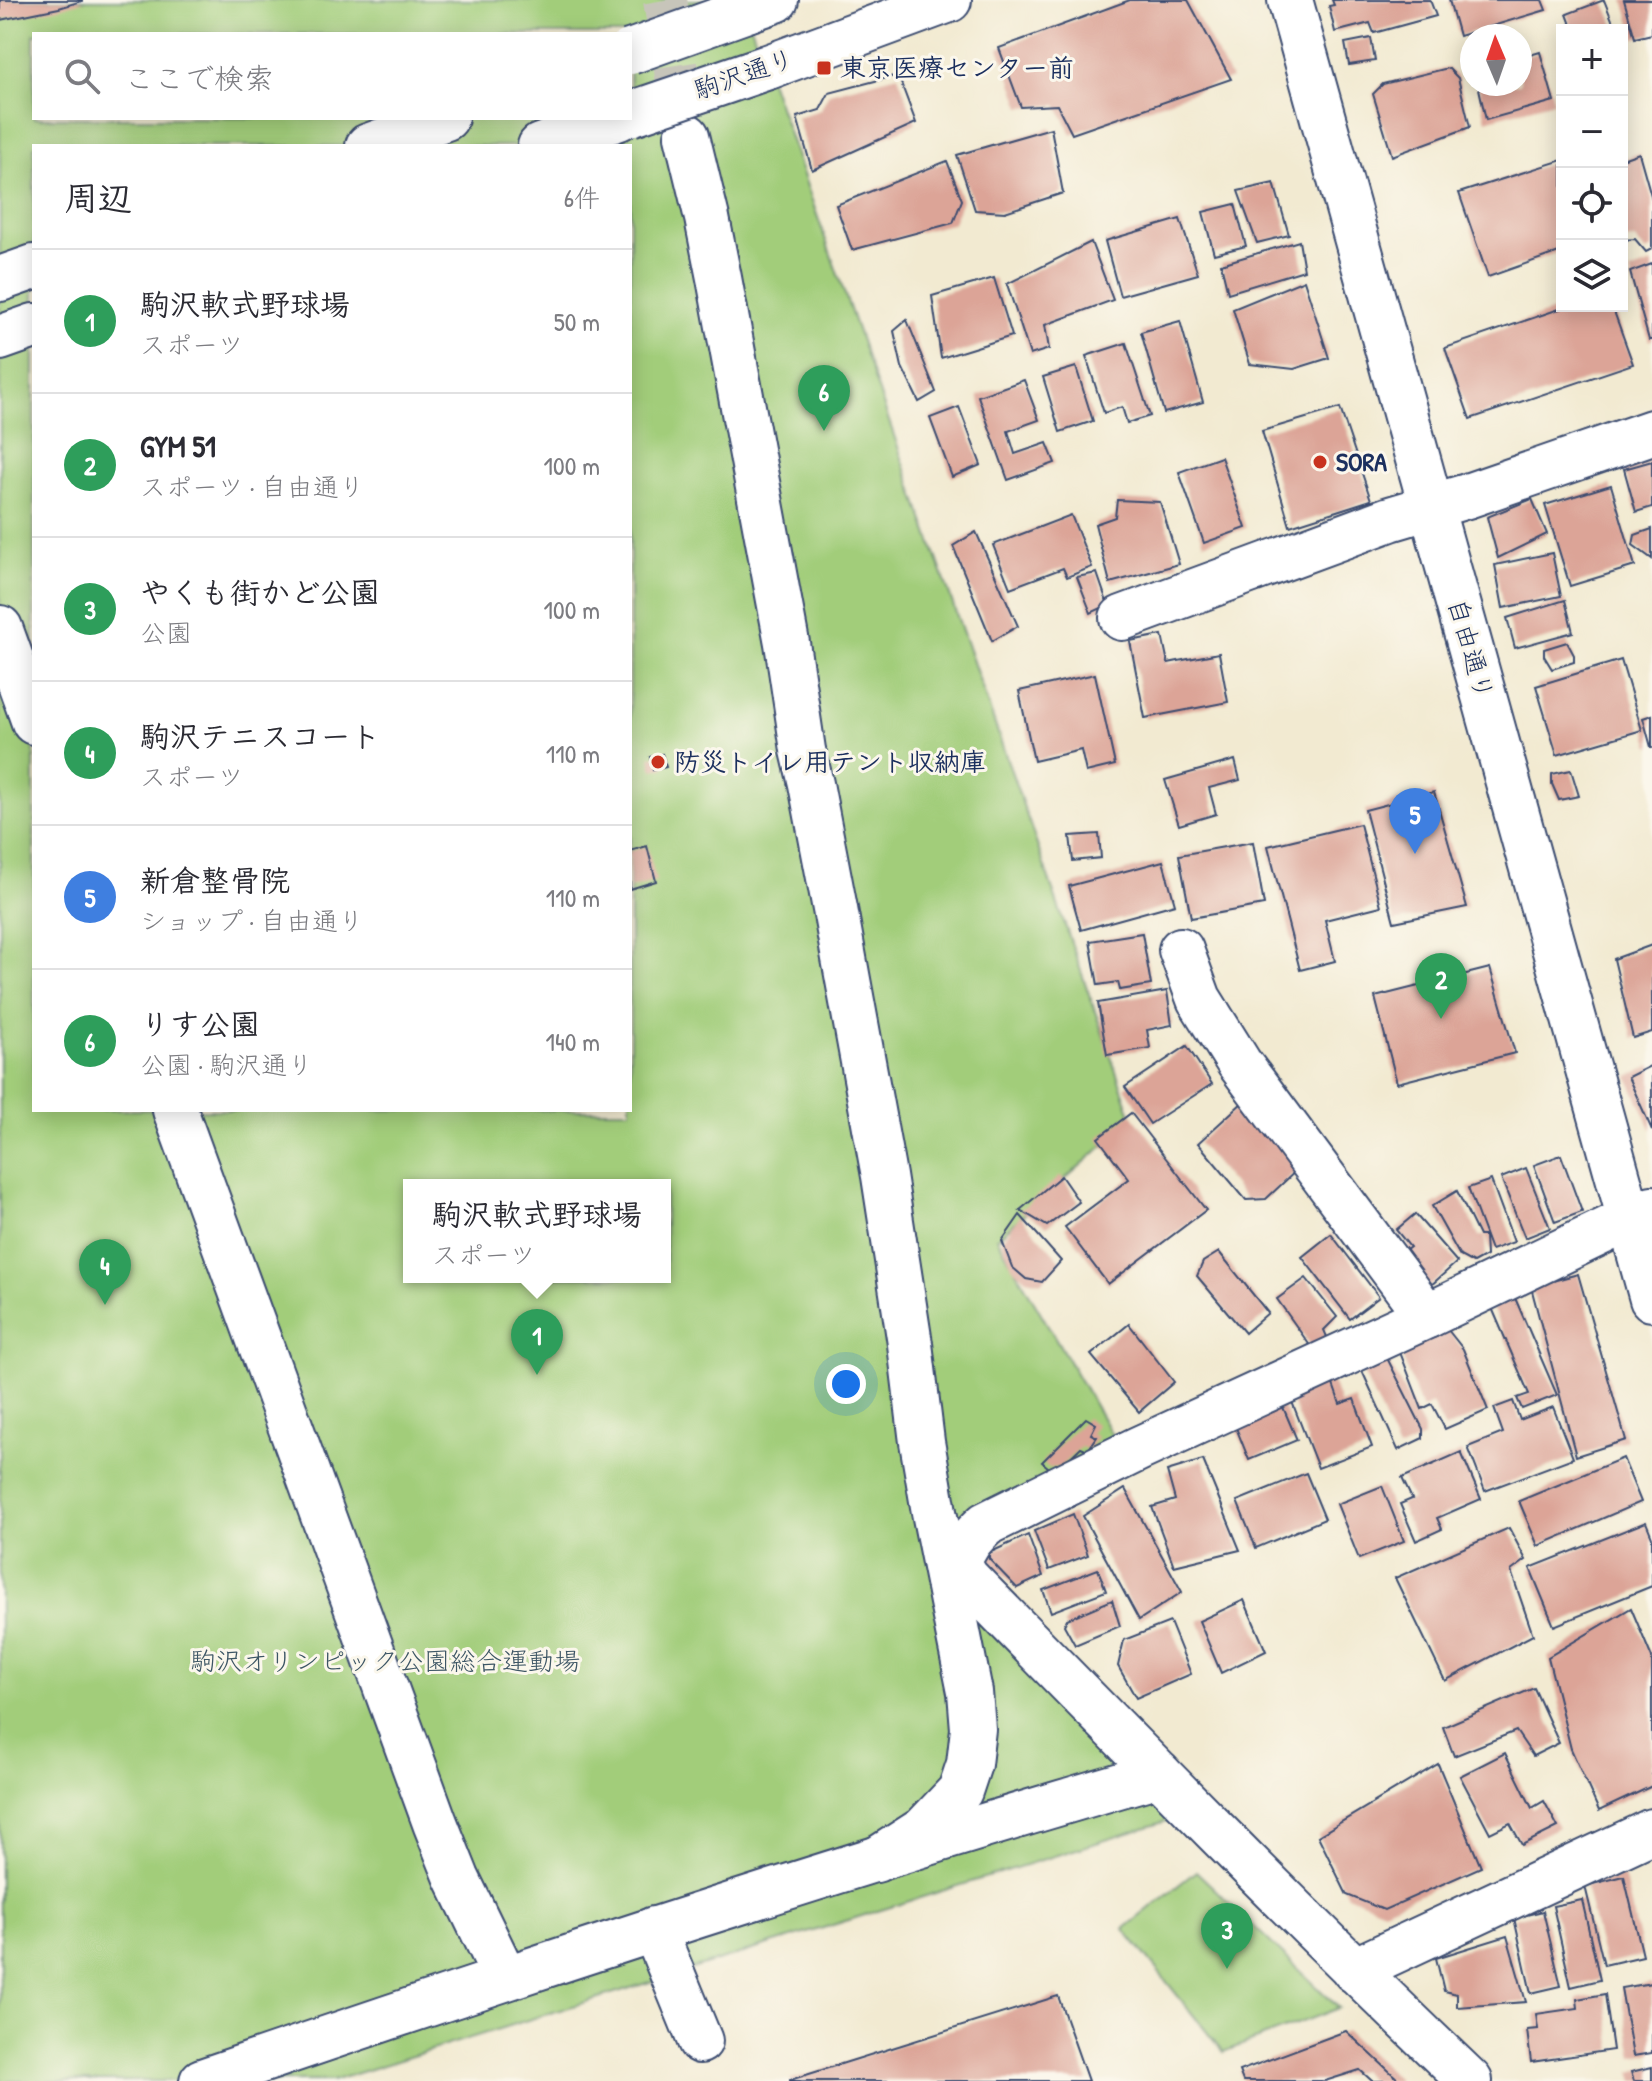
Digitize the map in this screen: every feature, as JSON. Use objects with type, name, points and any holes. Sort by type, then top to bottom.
[{"type":"street","name":"駒沢通り","points":[[632,114],[949,0]]},
{"type":"street","name":"自由通り","points":[[1290,0],[1431,506],[1641,1213],[1652,1299]]},
{"type":"street","points":[[632,51],[762,5]]},
{"type":"street","points":[[374,144],[440,120]]},
{"type":"street","name":"駒沢通り","points":[[546,144],[614,120]]},
{"type":"street","points":[[687,136],[722,294],[787,643],[803,750],[882,1160],[927,1470],[970,1692],[973,1729],[969,1764],[960,1791],[924,1829],[876,1860]]},
{"type":"street","points":[[0,279],[32,268]]},
{"type":"street","points":[[0,338],[32,327]]},
{"type":"street","points":[[1122,618],[1375,524],[1467,496],[1652,432]]},
{"type":"street","points":[[0,628],[32,716]]},
{"type":"street","points":[[1181,950],[1199,999],[1239,1063],[1427,1316]]},
{"type":"street","points":[[176,1112],[435,1823],[457,1878],[505,1977]]},
{"type":"street","points":[[1470,2081],[1354,1970],[1147,1762],[966,1577],[959,1564],[963,1549],[986,1524],[1138,1449],[1641,1213]]},
{"type":"street","points":[[202,2081],[505,1977],[980,1825],[1147,1762]]},
{"type":"street","points":[[1354,1970],[1652,1831]]},
{"type":"street","points":[[654,1929],[700,2041]]},
{"type":"green space","name":"駒沢オリンピック公園総合運動場","points":[[0,0],[742,0],[1133,1120],[997,1238],[1119,1447],[947,1553],[1186,1815],[332,2081],[0,2081]]},
{"type":"green space","points":[[1196,1871],[1339,2008],[1223,2052],[1124,1929]]},
{"type":"building","points":[[0,0],[82,0],[82,1],[0,20]]},
{"type":"building","points":[[1130,0],[1188,0],[1231,79],[1072,134],[1057,105],[1021,107],[999,48]]},
{"type":"building","points":[[1332,0],[1430,0],[1436,16],[1374,33],[1370,23],[1335,32],[1329,6],[1334,5]]},
{"type":"building","points":[[1449,0],[1542,0],[1546,10],[1499,24],[1460,24],[1459,36]]},
{"type":"building","points":[[1604,0],[1614,24],[1571,24],[1567,14]]},
{"type":"building","points":[[1624,0],[1652,0],[1652,34],[1635,38]]},
{"type":"building","points":[[1371,38],[1375,61],[1349,65],[1345,43]]},
{"type":"building","points":[[1540,52],[1554,101],[1486,120],[1481,96],[1532,96],[1532,54]]},
{"type":"building","points":[[1448,68],[1458,78],[1470,127],[1392,156],[1373,94],[1383,84]]},
{"type":"building","points":[[898,75],[916,123],[812,170],[797,117],[820,110],[829,93]]},
{"type":"building","points":[[1051,128],[1063,193],[1005,212],[975,210],[957,155]]},
{"type":"building","points":[[1639,153],[1652,199],[1652,249],[1646,252],[1635,239],[1628,240],[1628,157]]},
{"type":"building","points":[[947,161],[962,200],[953,223],[852,250],[836,205]]},
{"type":"building","points":[[1556,162],[1556,253],[1488,277],[1459,193]]},
{"type":"building","points":[[1274,183],[1289,235],[1257,243],[1238,191]]},
{"type":"building","points":[[1235,204],[1246,246],[1214,254],[1203,212]]},
{"type":"building","points":[[1180,219],[1198,274],[1120,296],[1105,241]]},
{"type":"building","points":[[1299,241],[1304,270],[1228,293],[1221,264]]},
{"type":"building","points":[[1091,242],[1113,300],[1045,325],[1049,349],[1030,355],[1007,284]]},
{"type":"building","points":[[1652,264],[1652,340],[1649,340],[1630,272]]},
{"type":"building","points":[[994,278],[1012,336],[941,358],[932,296]]},
{"type":"building","points":[[1304,280],[1329,358],[1294,369],[1250,364],[1233,309]]},
{"type":"building","points":[[1556,310],[1614,312],[1633,364],[1470,419],[1445,348]]},
{"type":"building","points":[[907,320],[936,392],[919,402],[902,367],[894,331]]},
{"type":"building","points":[[1180,321],[1203,402],[1164,413],[1141,332]]},
{"type":"building","points":[[1126,343],[1150,416],[1127,423],[1122,407],[1104,413],[1086,356]]},
{"type":"building","points":[[1076,367],[1093,421],[1060,432],[1043,377]]},
{"type":"building","points":[[1024,380],[1039,420],[1008,431],[1015,454],[1047,443],[1055,463],[1008,480],[978,396]]},
{"type":"building","points":[[959,407],[981,465],[952,477],[930,418]]},
{"type":"building","points":[[1340,408],[1371,500],[1290,526],[1262,431]]},
{"type":"building","points":[[1221,457],[1246,528],[1204,543],[1179,472]]},
{"type":"building","points":[[1652,461],[1652,507],[1636,512],[1624,469]]},
{"type":"building","points":[[1611,485],[1635,566],[1570,586],[1545,505]]},
{"type":"building","points":[[1532,499],[1547,534],[1498,558],[1487,517]]},
{"type":"building","points":[[1117,500],[1160,502],[1179,564],[1110,583],[1095,524],[1115,517]]},
{"type":"building","points":[[1071,515],[1092,567],[1067,577],[1063,568],[1010,588],[993,545]]},
{"type":"building","points":[[1652,529],[1652,559],[1633,545],[1635,535]]},
{"type":"building","points":[[976,532],[1018,626],[992,641],[953,546]]},
{"type":"building","points":[[1552,553],[1561,596],[1503,608],[1495,565]]},
{"type":"building","points":[[1097,573],[1108,605],[1091,613],[1077,577]]},
{"type":"building","points":[[1565,600],[1573,632],[1515,648],[1507,618]]},
{"type":"building","points":[[1162,635],[1168,663],[1219,653],[1228,702],[1145,718],[1130,641]]},
{"type":"building","points":[[1567,642],[1574,662],[1552,669],[1544,656],[1544,649]]},
{"type":"building","points":[[1621,660],[1642,730],[1557,755],[1536,686]]},
{"type":"building","points":[[1095,674],[1115,765],[1086,772],[1081,750],[1034,761],[1019,691]]},
{"type":"building","points":[[1652,715],[1652,747],[1651,747],[1643,718]]},
{"type":"building","name":"防災トイレ用テント収納庫","points":[[662,754],[666,767],[653,770],[650,757]]},
{"type":"building","points":[[1235,760],[1240,780],[1209,788],[1216,814],[1179,825],[1165,780]]},
{"type":"building","points":[[1571,770],[1579,796],[1559,800],[1552,784],[1552,774]]},
{"type":"building","points":[[1434,792],[1467,907],[1394,922],[1365,810]]},
{"type":"building","points":[[1360,824],[1381,906],[1325,920],[1335,961],[1300,970],[1268,846]]},
{"type":"building","points":[[1099,834],[1101,858],[1073,861],[1070,836]]},
{"type":"building","points":[[1253,842],[1264,905],[1191,918],[1179,855]]},
{"type":"building","points":[[647,846],[656,881],[632,888],[632,850]]},
{"type":"building","points":[[1163,861],[1175,904],[1081,930],[1069,886]]},
{"type":"building","points":[[1142,933],[1151,985],[1120,990],[1118,982],[1098,985],[1090,941]]},
{"type":"building","points":[[1652,945],[1652,1032],[1633,1038],[1614,959]]},
{"type":"building","points":[[1490,968],[1515,1053],[1397,1083],[1375,997]]},
{"type":"building","points":[[1167,991],[1172,1025],[1147,1030],[1150,1048],[1107,1055],[1098,1003]]},
{"type":"building","points":[[1187,1046],[1212,1084],[1150,1124],[1125,1087]]},
{"type":"building","points":[[1652,1065],[1652,1130],[1628,1077]]},
{"type":"building","points":[[1243,1102],[1298,1169],[1266,1199],[1246,1200],[1198,1143]]},
{"type":"building","points":[[1131,1113],[1206,1210],[1108,1284],[1065,1227],[1129,1179],[1098,1138]]},
{"type":"building","points":[[1561,1155],[1582,1212],[1555,1222],[1534,1165]]},
{"type":"building","points":[[1526,1168],[1550,1228],[1525,1238],[1501,1178]]},
{"type":"building","points":[[1061,1176],[1079,1202],[1047,1226],[1020,1210]]},
{"type":"building","points":[[1491,1180],[1514,1242],[1491,1250],[1468,1188]]},
{"type":"building","points":[[1457,1191],[1479,1236],[1485,1236],[1486,1256],[1473,1263],[1460,1256],[1432,1206]]},
{"type":"building","points":[[1415,1214],[1457,1262],[1429,1287],[1401,1254],[1410,1247],[1396,1230]]},
{"type":"building","points":[[1020,1215],[1061,1261],[1042,1282],[1026,1279],[1012,1267],[1002,1241]]},
{"type":"building","points":[[1331,1234],[1379,1297],[1350,1319],[1302,1257]]},
{"type":"building","points":[[1219,1252],[1268,1313],[1245,1333],[1197,1276],[1203,1262]]},
{"type":"building","points":[[1578,1274],[1626,1440],[1576,1456],[1531,1287]]},
{"type":"building","points":[[1306,1278],[1337,1317],[1324,1330],[1327,1337],[1311,1347],[1277,1299]]},
{"type":"building","points":[[1515,1298],[1557,1395],[1522,1409],[1517,1398],[1529,1394],[1492,1308]]},
{"type":"building","points":[[1129,1324],[1174,1382],[1139,1412],[1091,1355]]},
{"type":"building","points":[[1444,1325],[1463,1349],[1488,1410],[1445,1429],[1432,1404],[1422,1409],[1398,1347]]},
{"type":"building","points":[[1384,1352],[1423,1429],[1423,1438],[1398,1450],[1358,1362]]},
{"type":"building","points":[[1329,1373],[1340,1404],[1354,1399],[1372,1447],[1318,1468],[1287,1389]]},
{"type":"building","points":[[1280,1400],[1297,1440],[1249,1460],[1233,1420]]},
{"type":"building","points":[[1513,1401],[1520,1420],[1553,1407],[1573,1458],[1485,1491],[1468,1447],[1503,1433],[1494,1408]]},
{"type":"building","points":[[1086,1418],[1096,1424],[1091,1434],[1097,1437],[1088,1450],[1081,1447],[1059,1468],[1049,1468],[1042,1462]]},
{"type":"building","points":[[1461,1452],[1481,1499],[1437,1518],[1442,1529],[1416,1541],[1400,1504],[1412,1499],[1402,1478]]},
{"type":"building","points":[[1623,1458],[1641,1502],[1538,1546],[1519,1501]]},
{"type":"building","points":[[1203,1460],[1240,1550],[1174,1566],[1152,1507],[1175,1500],[1167,1471]]},
{"type":"building","points":[[1306,1473],[1325,1519],[1256,1548],[1237,1501]]},
{"type":"building","points":[[1382,1486],[1404,1541],[1359,1559],[1337,1504]]},
{"type":"building","points":[[1125,1489],[1182,1592],[1139,1620],[1083,1516]]},
{"type":"building","points":[[1073,1514],[1088,1555],[1049,1570],[1034,1531]]},
{"type":"building","points":[[1646,1522],[1652,1537],[1652,1586],[1554,1626],[1530,1568]]},
{"type":"building","points":[[1509,1528],[1526,1560],[1511,1571],[1533,1635],[1445,1681],[1395,1578]]},
{"type":"building","points":[[1028,1535],[1043,1576],[1017,1588],[989,1559],[989,1553]]},
{"type":"building","points":[[1098,1569],[1106,1591],[1051,1612],[1043,1590]]},
{"type":"building","points":[[1112,1600],[1120,1626],[1075,1645],[1064,1625],[1067,1619]]},
{"type":"building","points":[[1244,1600],[1266,1651],[1221,1673],[1199,1621]]},
{"type":"building","points":[[1631,1608],[1652,1658],[1652,1786],[1599,1811],[1571,1749],[1548,1657]]},
{"type":"building","points":[[1170,1622],[1191,1674],[1136,1698],[1118,1666],[1124,1640]]},
{"type":"building","points":[[1534,1688],[1559,1743],[1533,1756],[1516,1731],[1454,1756],[1443,1727]]},
{"type":"building","points":[[1505,1753],[1532,1808],[1544,1801],[1558,1827],[1522,1845],[1510,1823],[1490,1833],[1460,1776]]},
{"type":"building","points":[[1438,1764],[1481,1867],[1384,1910],[1347,1895],[1318,1836]]},
{"type":"building","points":[[1624,1876],[1643,1956],[1604,1965],[1585,1886]]},
{"type":"building","points":[[1582,1900],[1600,1980],[1571,1987],[1553,1906]]},
{"type":"building","points":[[1543,1911],[1561,1986],[1531,1993],[1514,1918]]},
{"type":"building","points":[[1507,1936],[1526,2002],[1457,2007],[1457,1994],[1444,1991],[1436,1958]]},
{"type":"building","points":[[1652,1983],[1652,2053],[1633,2056],[1621,1988]]},
{"type":"building","points":[[1605,1994],[1613,2050],[1531,2062],[1527,2030],[1538,2029],[1536,2014],[1578,2008],[1577,1999]]},
{"type":"building","points":[[1058,1996],[1088,2081],[790,2081],[790,2080]]},
{"type":"building","points":[[1346,2031],[1400,2081],[1372,2081],[1360,2070],[1325,2081],[1243,2081],[1239,2071]]},
{"type":"building","points":[[1652,2067],[1652,2081],[1634,2081],[1631,2072]]},
{"type":"tunnel","points":[[665,0],[686,134]]},
{"type":"place","name":"東京医療センター前","points":[[824,68]]},
{"type":"place","name":"りす公園","points":[[824,431]]},
{"type":"place","name":"SORA","points":[[1320,462]]},
{"type":"place","name":"防災トイレ用テント収納庫","points":[[658,762]]},
{"type":"place","name":"新倉整骨院","points":[[1415,854]]},
{"type":"place","name":"GYM 51","points":[[1441,1019]]},
{"type":"place","name":"駒沢テニスコート","points":[[105,1305]]},
{"type":"place","name":"駒沢軟式野球場","points":[[537,1375]]},
{"type":"place","name":"やくも街かど公園","points":[[1227,1969]]}]
